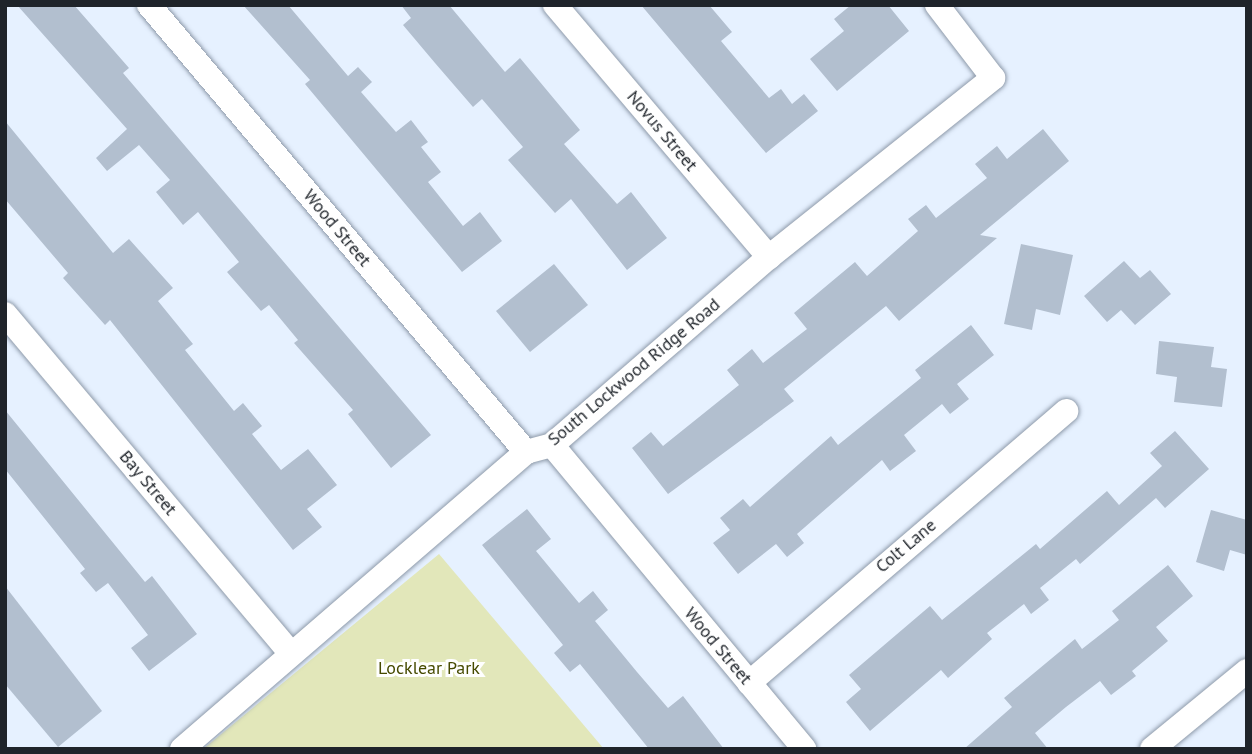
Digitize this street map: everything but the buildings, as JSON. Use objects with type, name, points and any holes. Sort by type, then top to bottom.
[{"type":"street","name":"Wood Street","points":[[149,5],[526,452]]},
{"type":"street","name":"Novus Street","points":[[555,5],[769,257]]},
{"type":"street","name":"South Lockwood Ridge Road","points":[[182,749],[290,652],[526,452],[552,445],[769,257],[993,78],[937,5]]},
{"type":"street","name":"Bay Street","points":[[5,314],[290,652]]},
{"type":"street","name":"Colt Lane","points":[[749,683],[1066,411]]},
{"type":"street","name":"Wood Street","points":[[552,445],[804,749]]},
{"type":"street","points":[[1152,749],[1247,671]]},
{"type":"green space","name":"Locklear Park","points":[[439,554],[604,749],[203,749]]}]
